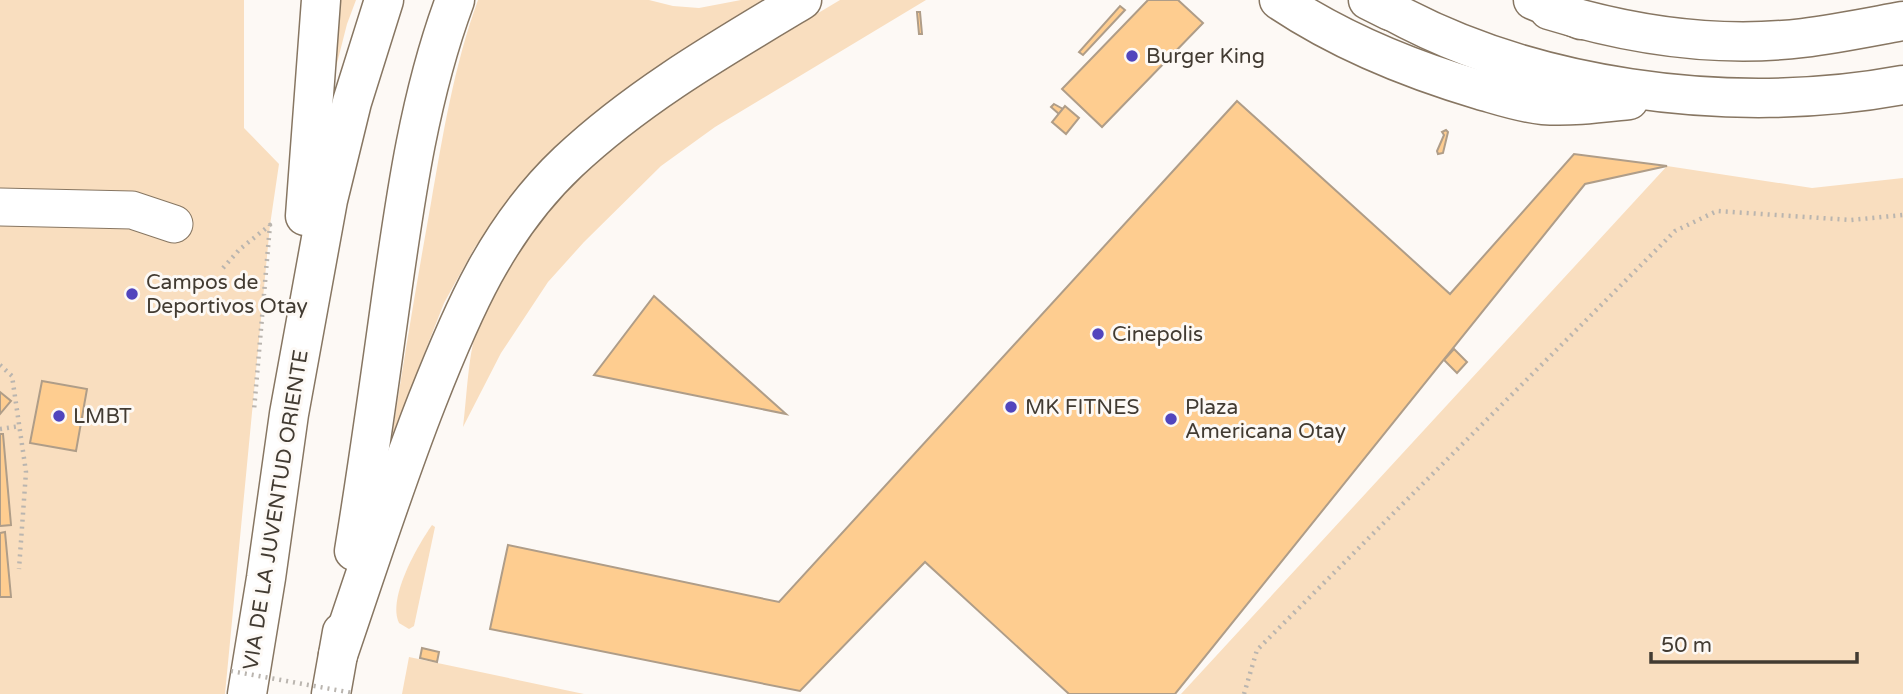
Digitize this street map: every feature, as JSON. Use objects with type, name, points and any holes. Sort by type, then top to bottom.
[{"type":"main road","points":[[271,416],[321,0]]},
{"type":"main road","name":"VIA DE LA JUVENTUD ORIENTE","points":[[239,682],[266,578],[271,416],[352,102],[384,0]]},
{"type":"main road","points":[[342,693],[338,656],[404,210],[428,86],[455,0]]},
{"type":"main road","points":[[338,656],[402,464],[448,346],[490,258],[523,212],[566,164],[613,122],[710,55],[802,0]]},
{"type":"main road","points":[[1279,0],[1349,40],[1401,64],[1514,100],[1543,105],[1585,105],[1676,95],[1789,96],[1903,85]]},
{"type":"main road","points":[[1516,0],[1579,10]]},
{"type":"main road","points":[[1533,0],[1579,10],[1672,37],[1742,40],[1801,38],[1903,21]]},
{"type":"main road","points":[[1377,4],[1482,51],[1529,66],[1624,88],[1676,95]]},
{"type":"lane","points":[[0,207],[132,210],[174,224]]},
{"type":"path","points":[[1244,694],[1257,650],[1675,231],[1717,211],[1851,220],[1903,215]]},
{"type":"path","points":[[223,268],[240,249],[270,225],[271,416]]},
{"type":"path","points":[[0,365],[12,376],[26,472],[19,569]]},
{"type":"path","points":[[0,429],[20,426]]},
{"type":"path","points":[[239,682],[342,693]]},
{"type":"shaded area","name":"Campos de Deportivos Otay","points":[[0,0],[244,0],[244,128],[279,164],[270,225],[225,694],[0,694]]},
{"type":"shaded area","points":[[339,0],[356,0],[333,79]]},
{"type":"shaded area","points":[[478,0],[649,0],[673,6],[699,8],[741,0],[779,0],[518,191],[475,247],[444,303],[392,436],[445,126],[462,50]]},
{"type":"shaded area","points":[[840,0],[926,0],[715,127],[661,166],[584,242],[548,282],[501,353],[463,427],[470,360],[479,323],[507,267],[543,218],[585,173],[632,133],[735,63]]},
{"type":"shaded area","points":[[1667,166],[1812,188],[1903,178],[1903,694],[1181,694]]},
{"type":"shaded area","points":[[432,525],[435,527],[414,626],[409,629],[399,623],[396,612],[400,586],[419,545]]},
{"type":"shaded area","points":[[409,657],[584,694],[402,694]]},
{"type":"building","name":"Burger King","points":[[1148,0],[1178,0],[1203,23],[1102,127],[1062,89]]},
{"type":"building","points":[[1120,6],[1125,10],[1083,55],[1079,52]]},
{"type":"building","points":[[917,12],[920,12],[922,34],[919,34]]},
{"type":"building","name":"Plaza Americana Otay","points":[[1237,101],[1450,294],[1574,154],[1667,166],[1585,184],[1175,694],[1069,694],[925,562],[800,691],[490,629],[508,545],[779,602]]},
{"type":"building","points":[[1054,104],[1063,109],[1059,114],[1051,107]]},
{"type":"building","points":[[1065,106],[1079,118],[1066,134],[1052,122]]},
{"type":"building","points":[[1442,132],[1448,132],[1443,153],[1438,154],[1444,135]]},
{"type":"building","points":[[654,296],[786,414],[594,375]]},
{"type":"building","points":[[1454,349],[1467,362],[1457,373],[1444,360]]},
{"type":"building","name":"LMBT","points":[[42,381],[87,389],[76,451],[30,443]]},
{"type":"building","points":[[0,392],[11,401],[0,414]]},
{"type":"building","points":[[0,434],[3,434],[11,525],[0,526]]},
{"type":"building","points":[[5,532],[11,597],[0,597],[0,533]]},
{"type":"building","points":[[422,648],[439,652],[437,662],[420,658]]},
{"type":"place","name":"Burger King","points":[[1132,56]]},
{"type":"place","name":"Campos de Deportivos Otay","points":[[132,294]]},
{"type":"place","name":"Cinepolis","points":[[1098,334]]},
{"type":"place","name":"MK FITNES","points":[[1011,407]]},
{"type":"place","name":"LMBT","points":[[59,416]]},
{"type":"place","name":"Plaza Americana Otay","points":[[1171,419]]}]
